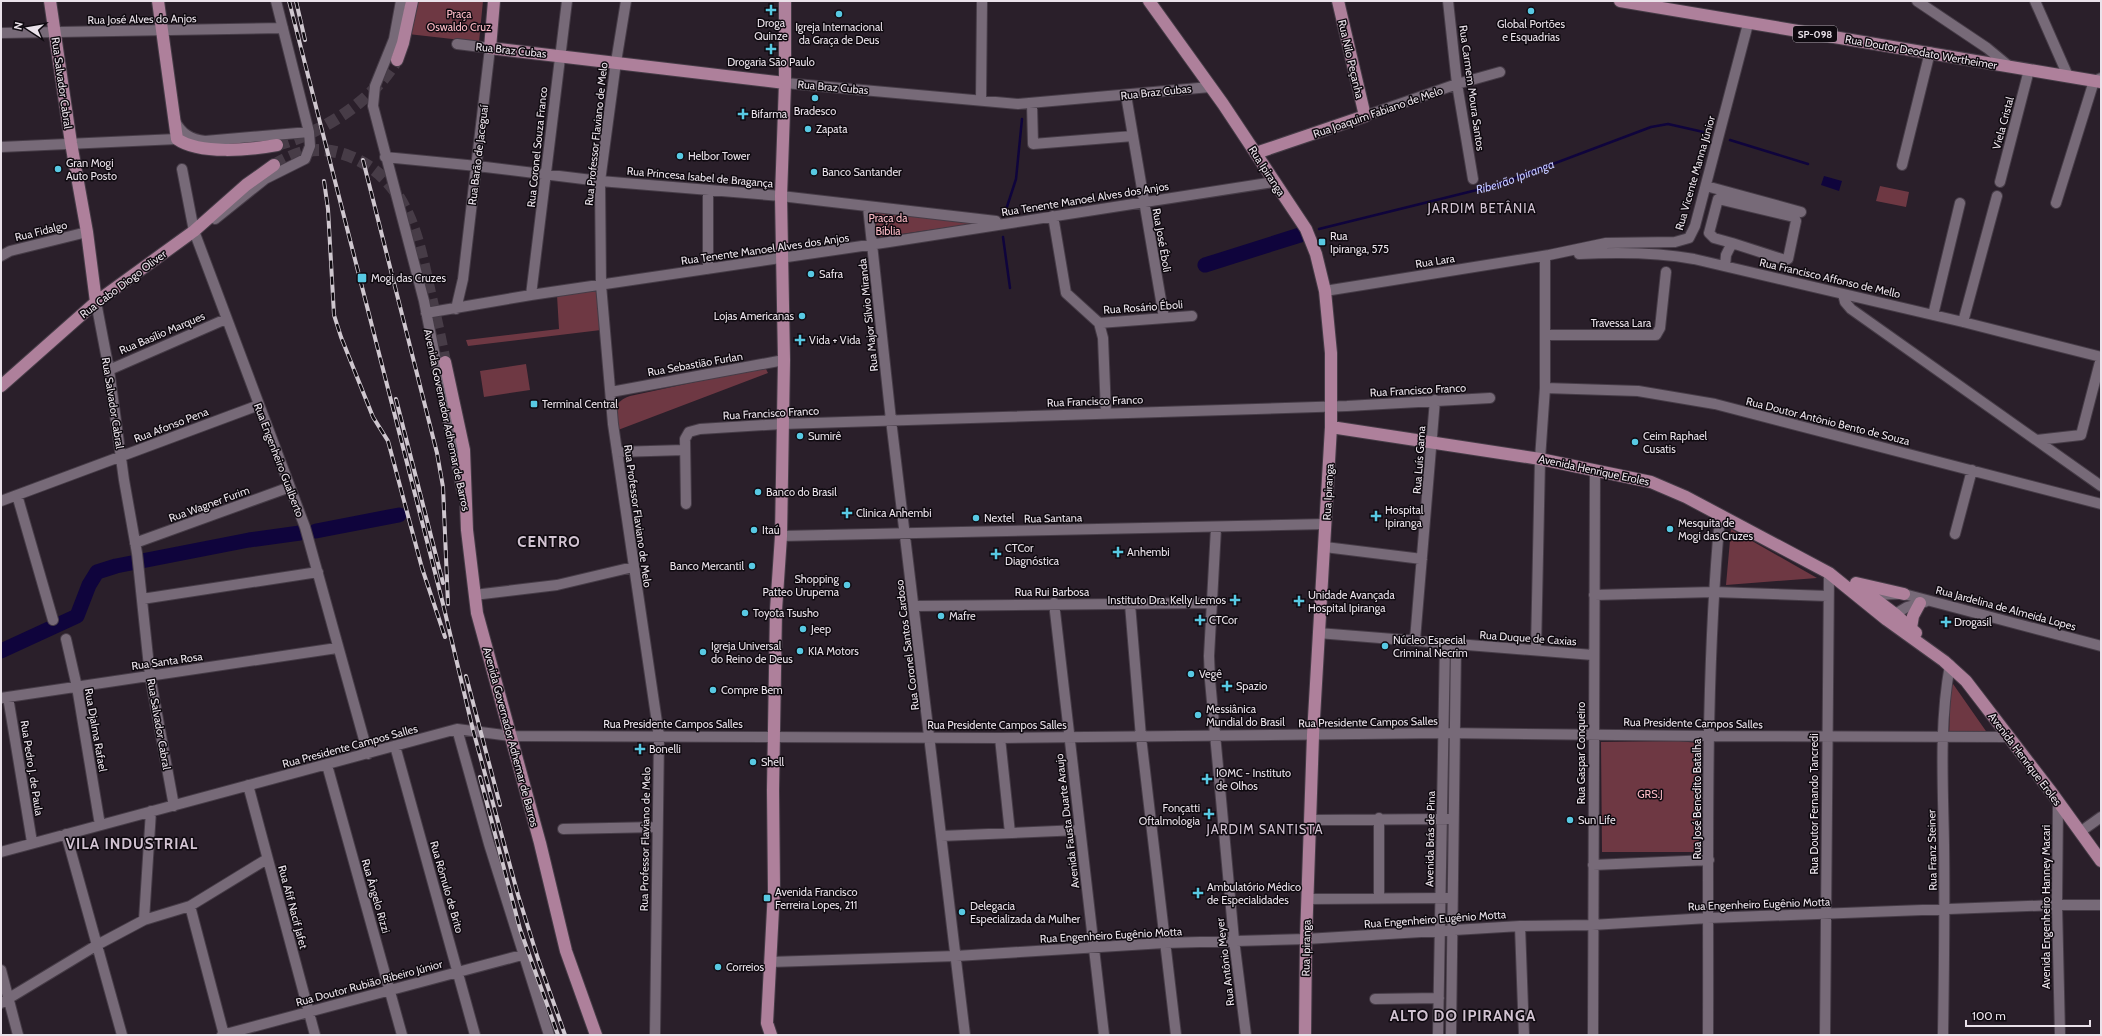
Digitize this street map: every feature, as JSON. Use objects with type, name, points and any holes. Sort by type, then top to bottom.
[{"type":"main road","name":"Rua Salvador Cabral","points":[[50,1],[70,143],[87,232],[96,302]]},
{"type":"main road","points":[[158,1],[177,139],[186,145],[200,148],[238,148],[277,145]]},
{"type":"main road","points":[[397,60],[404,43],[412,1]]},
{"type":"main road","name":"Rua Barão de Jaceguaí","points":[[490,48],[494,1]]},
{"type":"main road","points":[[768,1031],[774,856],[773,736],[776,610],[781,536],[784,360],[781,196],[785,83],[785,1]]},
{"type":"main road","name":"Rua Ipiranga","points":[[1149,1],[1256,153],[1306,229],[1316,254],[1325,291],[1331,353],[1332,407],[1313,735],[1306,939],[1305,1035]]},
{"type":"main road","name":"Rua Nilo Peçanha","points":[[1338,1],[1364,116]]},
{"type":"main road","name":"Rua Doutor Deodato Wertheimer","points":[[1620,1],[1748,24],[1930,52],[2010,67]]},
{"type":"main road","name":"Rua Braz Cubas","points":[[490,48],[785,83]]},
{"type":"main road","name":"SP-098","points":[[2010,67],[2099,80]]},
{"type":"main road","name":"Rua Joaquim Fabiano de Melo","points":[[1256,153],[1364,116]]},
{"type":"main road","points":[[196,230],[225,202],[274,165]]},
{"type":"main road","name":"Rua Cabo Diogo Oliver","points":[[1,386],[96,302],[196,230]]},
{"type":"main road","points":[[445,362],[464,450],[465,505]]},
{"type":"main road","name":"Avenida Henrique Eroles","points":[[1331,427],[1540,459],[1659,485],[1686,497],[1832,575],[1891,617],[1947,663]]},
{"type":"main road","name":"Avenida Governador Adhemar de Barros","points":[[465,505],[474,595],[480,626],[511,736],[566,951],[596,1035]]},
{"type":"main road","name":"Avenida Henrique Eroles","points":[[1832,575],[1853,582],[1870,601]]},
{"type":"main road","points":[[1853,582],[1904,594]]},
{"type":"main road","points":[[1911,628],[1913,616],[1926,602]]},
{"type":"main road","name":"Avenida Henrique Eroles","points":[[1891,617],[1911,628],[1971,688],[2101,861]]},
{"type":"street","points":[[175,120],[185,134],[199,140],[309,132],[276,1]]},
{"type":"street","name":"Avenida Governador Adhemar de Barros","points":[[401,1],[394,39],[380,70],[372,100],[374,115],[426,313],[465,505]]},
{"type":"street","name":"Rua Coronel Souza Franco","points":[[531,295],[566,1]]},
{"type":"street","name":"Rua Professor Flaviano de Melo","points":[[626,1],[600,181],[601,285],[613,430],[659,736],[655,1035]]},
{"type":"street","points":[[981,101],[982,1]]},
{"type":"street","name":"Rua Carmem Moura Santos","points":[[1448,1],[1457,84],[1473,179]]},
{"type":"street","points":[[1917,1],[1987,48],[2010,67]]},
{"type":"street","points":[[2035,1],[2068,76]]},
{"type":"street","name":"Rua Vicente Manna Júnior","points":[[1547,255],[1606,243],[1682,241],[1689,238],[1693,232],[1706,186],[1748,24]]},
{"type":"street","name":"Rua José Alves do Anjos","points":[[1,33],[283,28]]},
{"type":"street","name":"Rua Braz Cubas","points":[[457,44],[490,48]]},
{"type":"street","name":"Rua Barão de Jaceguaí","points":[[456,309],[463,280],[490,48]]},
{"type":"street","points":[[1902,165],[1930,52]]},
{"type":"street","name":"Viela Cristal","points":[[2000,182],[2029,70]]},
{"type":"street","name":"Rua Joaquim Fabiano de Melo","points":[[1364,116],[1457,84],[1500,72]]},
{"type":"street","points":[[2056,203],[2099,80]]},
{"type":"street","name":"Rua Braz Cubas","points":[[785,83],[981,101],[1032,104],[1210,87]]},
{"type":"street","name":"Rua José Éboli","points":[[1126,95],[1164,318]]},
{"type":"street","points":[[1032,104],[1033,144],[1133,136]]},
{"type":"street","name":"Rua Cabo Diogo Oliver","points":[[196,230],[220,215],[265,179],[305,159],[309,149],[309,132]]},
{"type":"street","points":[[1,147],[177,139]]},
{"type":"street","name":"Rua Princesa Isabel de Bragança","points":[[385,157],[477,166],[600,181],[781,196],[1012,223]]},
{"type":"street","name":"Rua Engenheiro Gualberto","points":[[182,169],[196,230],[226,319],[305,527],[337,648],[368,754]]},
{"type":"street","name":"Rua Tenente Manoel Alves dos Anjos","points":[[426,313],[531,295],[872,245],[1274,182]]},
{"type":"street","points":[[1706,186],[1801,212]]},
{"type":"street","points":[[708,190],[708,269]]},
{"type":"street","points":[[1963,322],[1997,196]]},
{"type":"street","points":[[1718,199],[1794,217],[1796,221],[1788,259],[1785,260],[1732,242],[1710,236],[1709,233],[1718,199]]},
{"type":"street","points":[[1933,315],[1960,203]]},
{"type":"street","name":"Rua Major Sílvio Miranda","points":[[868,207],[891,420]]},
{"type":"street","name":"Rua Rosário Éboli","points":[[1053,216],[1066,293],[1099,323],[1192,316]]},
{"type":"street","name":"Rua Fidalgo","points":[[1,256],[10,251],[87,232]]},
{"type":"street","points":[[1725,266],[1726,255],[1732,242]]},
{"type":"street","name":"Rua Francisco Affonso de Mello","points":[[1547,255],[1615,252],[1668,254],[1963,322],[2101,357]]},
{"type":"street","points":[[1536,650],[1540,459],[1545,388],[1547,255]]},
{"type":"street","name":"Rua Lara","points":[[1325,291],[1547,255]]},
{"type":"street","name":"Travessa Lara","points":[[1545,335],[1656,335],[1660,328],[1666,272]]},
{"type":"street","points":[[1843,294],[1845,302],[1851,309],[2101,486]]},
{"type":"street","name":"Rua Salvador Cabral","points":[[96,302],[109,370],[136,548],[150,676],[174,806]]},
{"type":"street","name":"Rua Basílio Marques","points":[[109,370],[226,319]]},
{"type":"street","points":[[1099,323],[1103,338],[1106,413]]},
{"type":"street","points":[[2037,440],[2081,435],[2101,357]]},
{"type":"street","name":"Rua Sebastião Furlan","points":[[611,392],[784,360]]},
{"type":"street","name":"Rua Doutor Antônio Bento de Souza","points":[[1545,388],[1638,391],[1715,404],[2101,504]]},
{"type":"street","name":"Rua Francisco Franco","points":[[684,450],[686,435],[692,431],[700,429],[891,420],[1332,407],[1490,398]]},
{"type":"street","name":"Rua Luís Gama","points":[[1416,640],[1435,400]]},
{"type":"street","name":"Rua Afonso Pena","points":[[1,501],[258,405]]},
{"type":"street","name":"Rua Coronel Santos Cardoso","points":[[891,420],[906,533],[964,1035]]},
{"type":"street","points":[[617,449],[684,450],[686,504]]},
{"type":"street","name":"Rua Gaspar Conqueiro","points":[[1592,1035],[1595,470]]},
{"type":"street","points":[[1955,534],[1972,470]]},
{"type":"street","name":"Rua Wagner Furim","points":[[136,548],[290,487]]},
{"type":"street","points":[[18,495],[53,620]]},
{"type":"street","name":"Rua José Benedito Batalha","points":[[1708,1035],[1710,736],[1714,592],[1720,516]]},
{"type":"street","name":"Rua Santana","points":[[781,536],[1216,528],[1326,524]]},
{"type":"street","name":"Rua Antônio Meyer","points":[[1216,528],[1209,656],[1234,940],[1246,1035]]},
{"type":"street","points":[[1325,547],[1422,559]]},
{"type":"street","points":[[474,595],[557,585],[633,567]]},
{"type":"street","points":[[142,599],[318,572]]},
{"type":"street","name":"Rua Doutor Fernando Tancredi","points":[[1825,1035],[1828,596],[1832,575]]},
{"type":"street","points":[[1594,595],[1714,592],[1828,596]]},
{"type":"street","name":"Rua Jardelina de Almeida Lopes","points":[[1870,601],[1888,594],[1904,594],[1926,602],[2101,646]]},
{"type":"street","points":[[1891,617],[1926,602]]},
{"type":"street","name":"Rua Rui Barbosa","points":[[914,606],[1054,603],[1213,603]]},
{"type":"street","name":"Avenida Fausta Duarte Araujo","points":[[1054,603],[1104,1035]]},
{"type":"street","points":[[1130,604],[1141,737],[1164,944],[1176,1035]]},
{"type":"street","name":"Rua Duque de Caxias","points":[[1318,633],[1593,655]]},
{"type":"street","name":"Rua Djalma Rafael","points":[[66,640],[77,687],[100,825]]},
{"type":"street","name":"Avenida Brás de Pina","points":[[1438,1035],[1445,643]]},
{"type":"street","points":[[1451,1035],[1454,931],[1454,733],[1456,645]]},
{"type":"street","name":"Rua Santa Rosa","points":[[5,698],[337,648]]},
{"type":"street","name":"Rua Franz Steiner","points":[[1943,1035],[1945,908],[1942,738],[1947,663]]},
{"type":"street","name":"Rua Pedro J. de Paula","points":[[5,698],[32,842]]},
{"type":"street","points":[[458,729],[489,844],[522,955],[549,1035]]},
{"type":"street","name":"Rua Presidente Campos Salles","points":[[1,852],[32,842],[174,806],[458,729],[511,736],[1000,738],[1141,737],[1215,734],[1313,735],[1594,733],[1710,736],[1942,738],[2009,737]]},
{"type":"street","points":[[1000,738],[1010,832]]},
{"type":"street","name":"Rua Rômulo de Brito","points":[[395,746],[475,1035]]},
{"type":"street","name":"Rua Ângelo Rizzi","points":[[327,765],[402,1035]]},
{"type":"street","name":"Rua Afif Nacif Jafet","points":[[248,785],[315,1035]]},
{"type":"street","name":"Avenida Engenheiro Hanney Macari","points":[[2058,803],[2057,905],[2060,1035]]},
{"type":"street","points":[[144,920],[151,811]]},
{"type":"street","points":[[1311,820],[1379,818],[1454,819]]},
{"type":"street","points":[[1379,818],[1379,898]]},
{"type":"street","points":[[2080,832],[2101,818]]},
{"type":"street","points":[[563,829],[657,827]]},
{"type":"street","points":[[941,836],[1080,830]]},
{"type":"street","points":[[66,834],[122,1035]]},
{"type":"street","points":[[5,1001],[97,945],[144,920],[190,906],[267,859]]},
{"type":"street","points":[[1592,865],[1709,860]]},
{"type":"street","points":[[1308,899],[1453,897]]},
{"type":"street","name":"Rua Engenheiro Eugênio Motta","points":[[770,962],[956,956],[1234,940],[1306,939],[1520,926],[1592,925],[1708,918],[1945,908],[2101,905]]},
{"type":"street","points":[[190,906],[223,1035]]},
{"type":"street","points":[[1520,926],[1524,1035]]},
{"type":"street","name":"Rua Doutor Rubião Ribeiro Júnior","points":[[223,1035],[522,955]]},
{"type":"street","points":[[1,970],[5,1001],[18,1035]]},
{"type":"street","points":[[1440,980],[1453,981]]},
{"type":"street","points":[[1375,999],[1439,998]]},
{"type":"green space","name":"Praça Oswaldo Cruz","points":[[413,1],[483,1],[479,42],[408,34]]},
{"type":"green space","points":[[1880,186],[1909,192],[1906,207],[1876,201]]},
{"type":"green space","name":"Praça da Bíblia","points":[[875,210],[984,222],[881,237],[876,235]]},
{"type":"green space","points":[[597,289],[601,330],[468,346],[466,340],[559,329],[557,295]]},
{"type":"green space","points":[[526,364],[530,390],[484,397],[480,371]]},
{"type":"green space","points":[[765,367],[768,373],[618,430],[615,413],[617,405],[630,396]]},
{"type":"green space","points":[[1731,529],[1817,578],[1726,585]]},
{"type":"green space","points":[[1951,681],[1988,734],[1949,736]]},
{"type":"green space","name":"GRS.J","points":[[1679,741],[1698,743],[1699,852],[1602,852],[1601,742]]},
{"type":"shaded area","points":[[1824,176],[1842,181],[1839,191],[1821,185]]},
{"type":"waterway","points":[[1004,216],[1016,179],[1022,119]]},
{"type":"waterway","name":"Ribeirão Ipiranga","points":[[1319,229],[1497,185],[1651,127],[1668,124],[1708,133]]},
{"type":"waterway","points":[[1730,140],[1808,164]]},
{"type":"waterway","name":"Ribeirão Ipiranga","points":[[1205,265],[1300,235]]},
{"type":"waterway","points":[[1003,237],[1010,288]]},
{"type":"waterway","points":[[316,531],[399,515]]},
{"type":"waterway","points":[[1,651],[77,616],[89,585],[97,572],[116,566],[249,540],[300,533]]},
{"type":"tunnel","points":[[277,145],[294,140],[328,124],[345,113],[374,89],[387,75],[397,60]]},
{"type":"tunnel","points":[[274,165],[301,153],[319,150],[329,151],[349,156],[368,166],[383,178],[396,192],[413,226],[419,245],[445,362]]},
{"type":"railway","points":[[289,1],[443,604],[473,730],[518,895],[538,959],[565,1035]]},
{"type":"railway","points":[[296,1],[305,40]]},
{"type":"railway","points":[[363,160],[437,453],[443,487],[448,604]]},
{"type":"railway","points":[[324,181],[328,209],[334,315],[341,337],[373,417],[388,441],[422,568],[445,637]]},
{"type":"railway","points":[[396,399],[443,583]]},
{"type":"railway","points":[[466,676],[500,805]]},
{"type":"railway","points":[[480,777],[520,929],[558,1035]]},
{"type":"place","name":"Droga Quinze","points":[[771,10]]},
{"type":"place","name":"Global Portões e Esquadrias","points":[[1531,11]]},
{"type":"place","name":"Igreja Internacional da Graça de Deus","points":[[839,14]]},
{"type":"place","name":"Drogaria São Paulo","points":[[771,49]]},
{"type":"place","name":"Bradesco","points":[[815,98]]},
{"type":"place","name":"Bifarma","points":[[743,114]]},
{"type":"place","name":"Zapata","points":[[808,129]]},
{"type":"place","name":"Helbor Tower","points":[[680,156]]},
{"type":"place","name":"Gran Mogi Auto Posto","points":[[58,169]]},
{"type":"place","name":"Banco Santander","points":[[814,172]]},
{"type":"place","name":"Rua Ipiranga, 575","points":[[1322,242]]},
{"type":"place","name":"Safra","points":[[811,274]]},
{"type":"place","name":"Mogi das Cruzes","points":[[362,278]]},
{"type":"place","name":"Lojas Americanas","points":[[802,316]]},
{"type":"place","name":"Vida + Vida","points":[[800,340]]},
{"type":"place","name":"Terminal Central","points":[[534,404]]},
{"type":"place","name":"Sumirê","points":[[800,436]]},
{"type":"place","name":"Ceim Raphael Cusatis","points":[[1635,442]]},
{"type":"place","name":"Banco do Brasil","points":[[758,492]]},
{"type":"place","name":"Clinica Anhembi","points":[[847,513]]},
{"type":"place","name":"Hospital Ipiranga","points":[[1376,516]]},
{"type":"place","name":"Nextel","points":[[976,518]]},
{"type":"place","name":"Mesquita de Mogi das Cruzes","points":[[1670,529]]},
{"type":"place","name":"Itaú","points":[[754,530]]},
{"type":"place","name":"Anhembi","points":[[1118,552]]},
{"type":"place","name":"CTCor Diagnóstica","points":[[996,554]]},
{"type":"place","name":"Banco Mercantil","points":[[752,566]]},
{"type":"place","name":"Shopping Patteo Urupema","points":[[847,585]]},
{"type":"place","name":"Instituto Dra. Kelly Lemos","points":[[1235,600]]},
{"type":"place","name":"Unidade Avançada Hospital Ipiranga","points":[[1299,601]]},
{"type":"place","name":"Toyota Tsusho","points":[[745,613]]},
{"type":"place","name":"Mafre","points":[[941,616]]},
{"type":"place","name":"CTCor","points":[[1200,620]]},
{"type":"place","name":"Drogasil","points":[[1946,622]]},
{"type":"place","name":"Jeep","points":[[803,629]]},
{"type":"place","name":"Núcleo Especial Criminal Necrim","points":[[1385,646]]},
{"type":"place","name":"KIA Motors","points":[[800,651]]},
{"type":"place","name":"Igreja Universal do Reino de Deus","points":[[703,652]]},
{"type":"place","name":"Vegê","points":[[1191,674]]},
{"type":"place","name":"Spazio","points":[[1227,686]]},
{"type":"place","name":"Compre Bem","points":[[713,690]]},
{"type":"place","name":"Messiânica Mundial do Brasil","points":[[1198,715]]},
{"type":"place","name":"Bonelli","points":[[640,749]]},
{"type":"place","name":"Shell","points":[[753,762]]},
{"type":"place","name":"IOMC - Instituto de Olhos","points":[[1207,779]]},
{"type":"place","name":"Fonçatti Oftalmologia","points":[[1209,814]]},
{"type":"place","name":"Sun Life","points":[[1570,820]]},
{"type":"place","name":"Ambulatório Médico de Especialidades","points":[[1198,893]]},
{"type":"place","name":"Avenida Francisco Ferreira Lopes, 211","points":[[767,898]]},
{"type":"place","name":"Delegacia Especializada da Mulher","points":[[962,912]]},
{"type":"place","name":"Correios","points":[[718,967]]},
{"type":"district","name":"JARDIM BETÂNIA","points":[[1482,208]]},
{"type":"district","name":"CENTRO","points":[[549,542]]},
{"type":"district","name":"JARDIM SANTISTA","points":[[1265,829]]},
{"type":"district","name":"VILA INDUSTRIAL","points":[[132,844]]},
{"type":"district","name":"ALTO DO IPIRANGA","points":[[1463,1016]]}]
